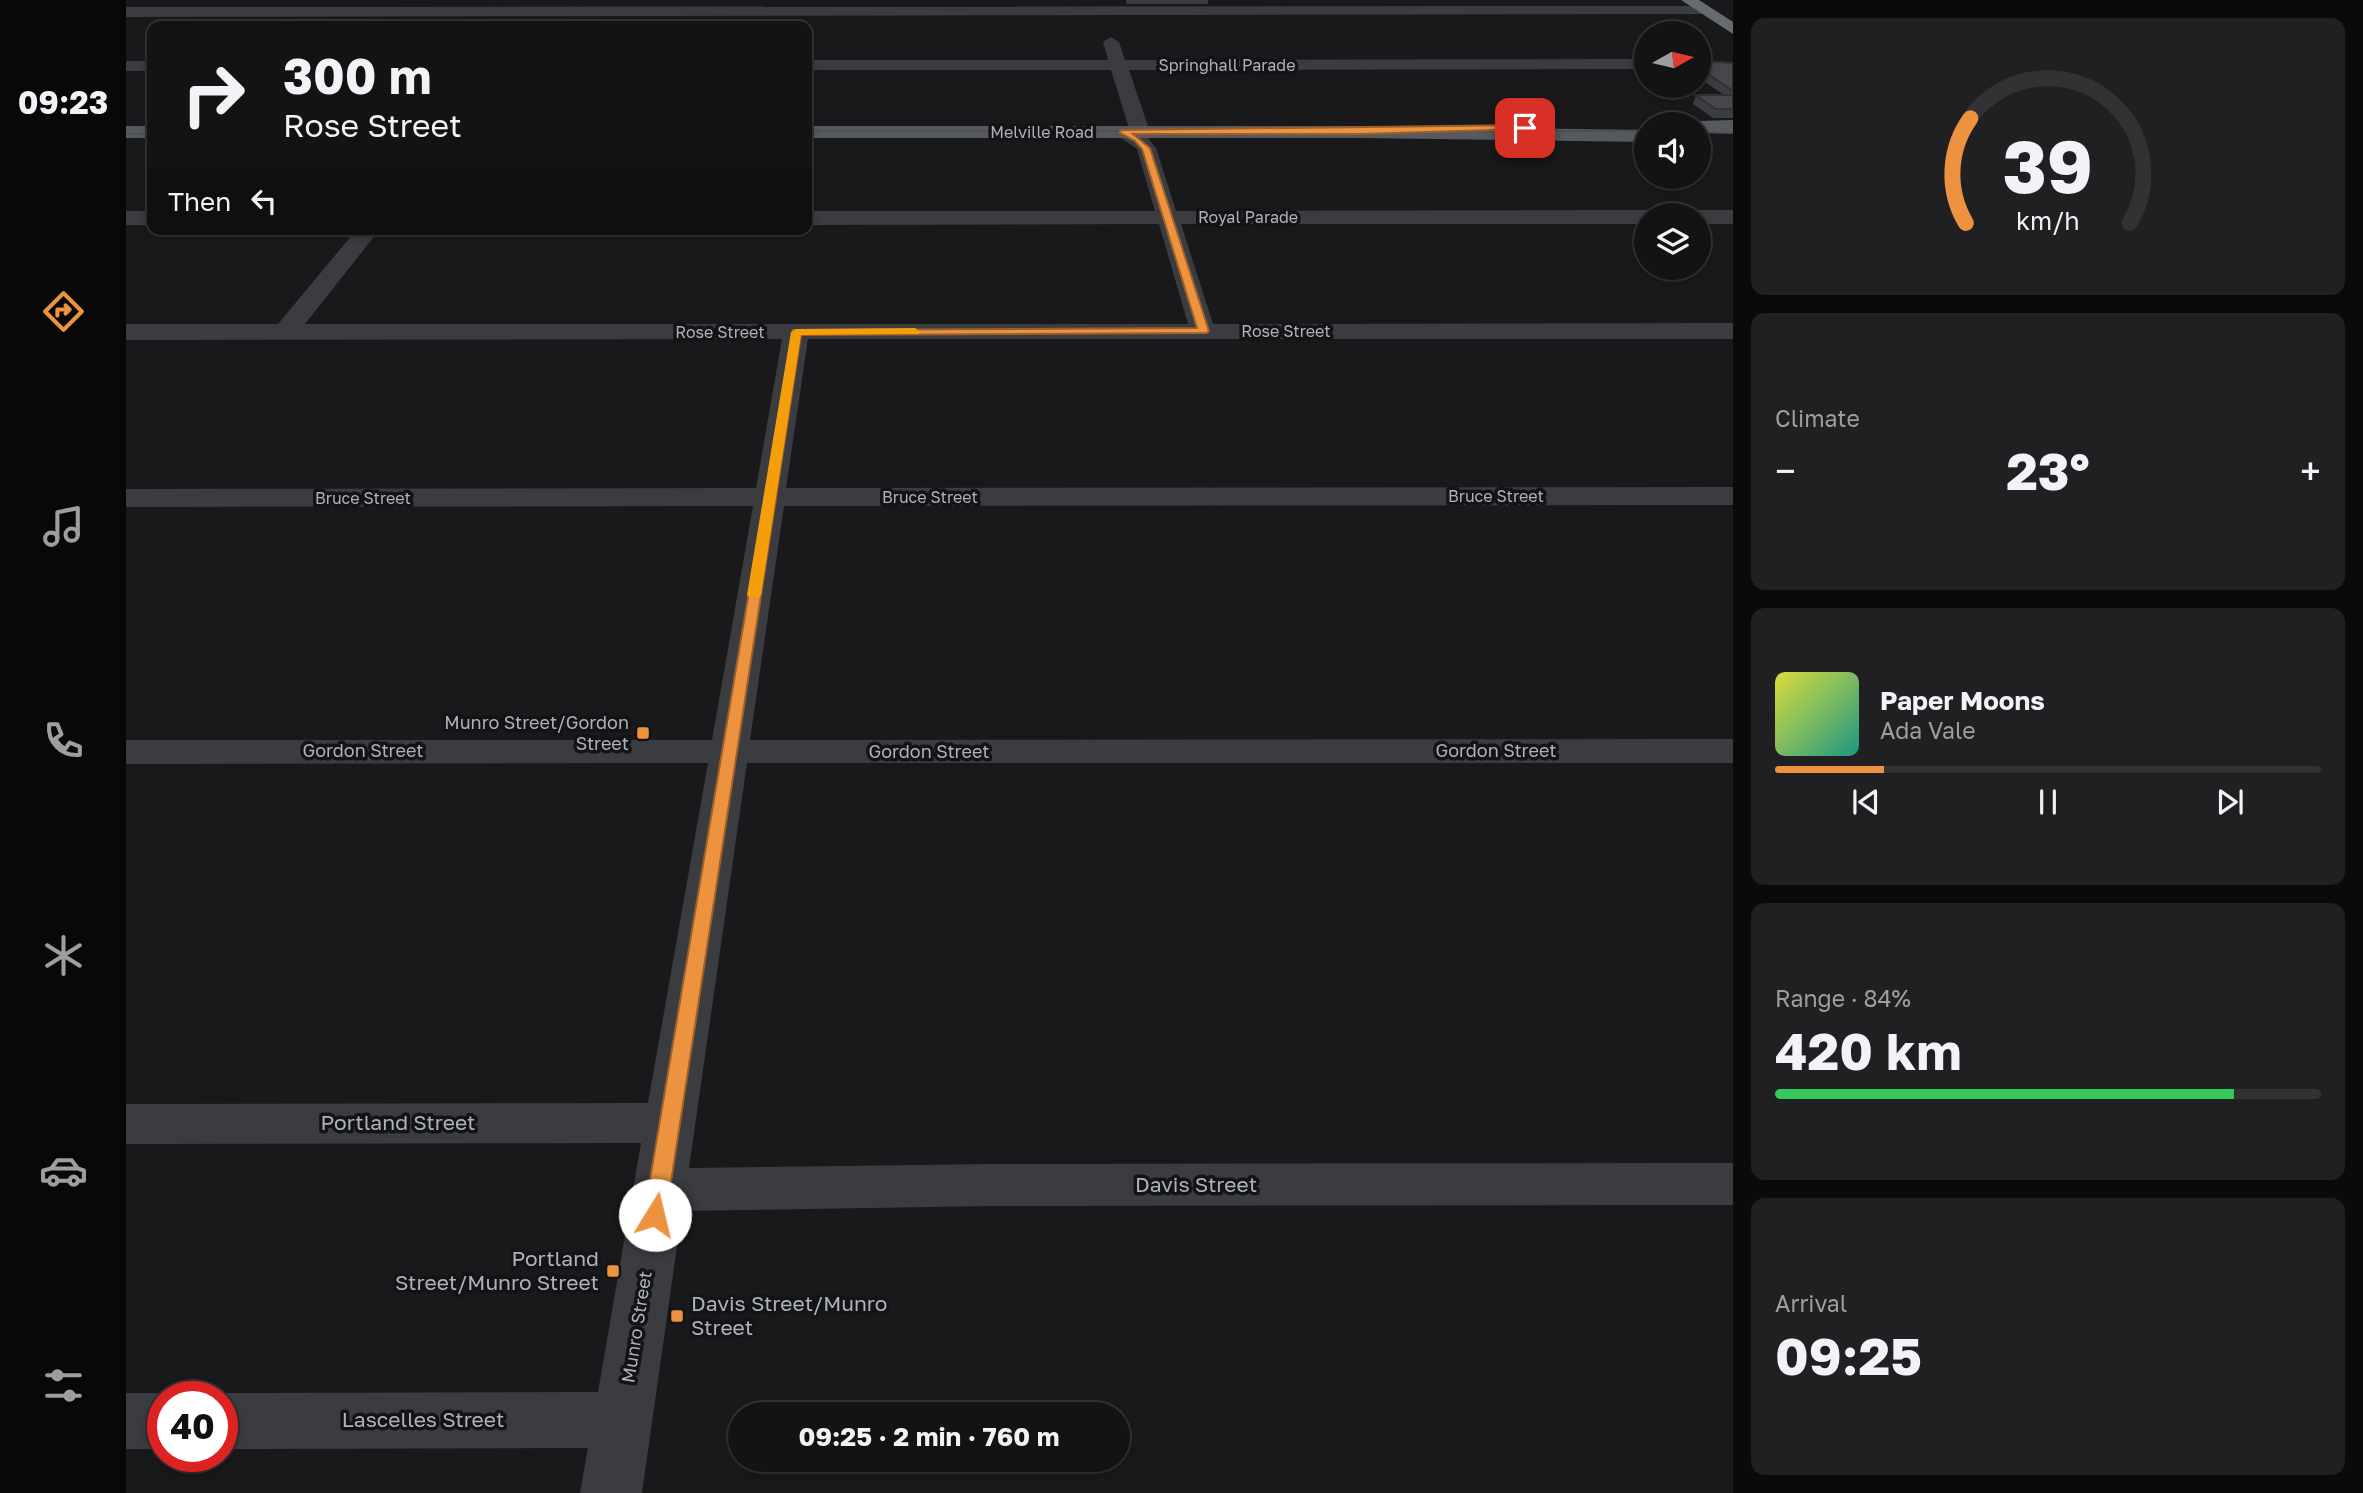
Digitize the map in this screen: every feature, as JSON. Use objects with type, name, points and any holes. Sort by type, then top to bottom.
[{"type":"highway","points":[[1689,0],[1733,29]]},
{"type":"main road","points":[[1711,127],[1733,126]]},
{"type":"main road","name":"Melville Road","points":[[812,132],[1142,136],[1634,127]]},
{"type":"main road","name":"Melville Road","points":[[1361,131],[1634,136]]},
{"type":"main road","points":[[126,132],[147,132]]},
{"type":"main road","points":[[1711,136],[1733,136]]},
{"type":"street","points":[[126,12],[551,6],[1100,6],[1705,11]]},
{"type":"street","points":[[538,21],[551,6]]},
{"type":"street","points":[[1100,6],[1203,331]]},
{"type":"street","name":"Springhall Parade","points":[[812,65],[1634,64]]},
{"type":"street","points":[[126,66],[147,66]]},
{"type":"street","name":"Royal Parade","points":[[812,218],[1634,217]]},
{"type":"street","points":[[1711,217],[1733,217]]},
{"type":"street","points":[[126,218],[147,218]]},
{"type":"street","points":[[285,332],[364,235]]},
{"type":"street","name":"Rose Street","points":[[126,332],[1733,331]]},
{"type":"street","name":"Munro Street","points":[[611,1493],[796,332]]},
{"type":"street","name":"Bruce Street","points":[[126,498],[1733,496]]},
{"type":"street","name":"Gordon Street","points":[[126,752],[1733,751]]},
{"type":"street","name":"Portland Street","points":[[126,1124],[671,1123]]},
{"type":"street","name":"Davis Street","points":[[659,1190],[992,1185],[1733,1184]]},
{"type":"street","name":"Lascelles Street","points":[[238,1421],[623,1420]]},
{"type":"street","points":[[126,1421],[147,1421]]},
{"type":"building","points":[[1712,62],[1733,63],[1733,91],[1712,77]]},
{"type":"building","points":[[1733,95],[1733,109],[1715,109],[1700,98]]},
{"type":"tram line","points":[[812,131],[1634,131]]},
{"type":"tram line","points":[[1711,132],[1733,133]]},
{"type":"tram line","points":[[126,134],[147,134]]},
{"type":"slow traffic","points":[[754,595],[796,332],[915,332]]},
{"type":"place","name":"Munro Street/Gordon Street","points":[[643,733]]},
{"type":"place","name":"Portland Street/Munro Street","points":[[613,1271]]},
{"type":"place","name":"Davis Street/Munro Street","points":[[677,1316]]},
{"type":"route","points":[[655,1215],[796,332],[1203,331],[1146,148],[1138,139],[1123,132],[1525,128]]}]
